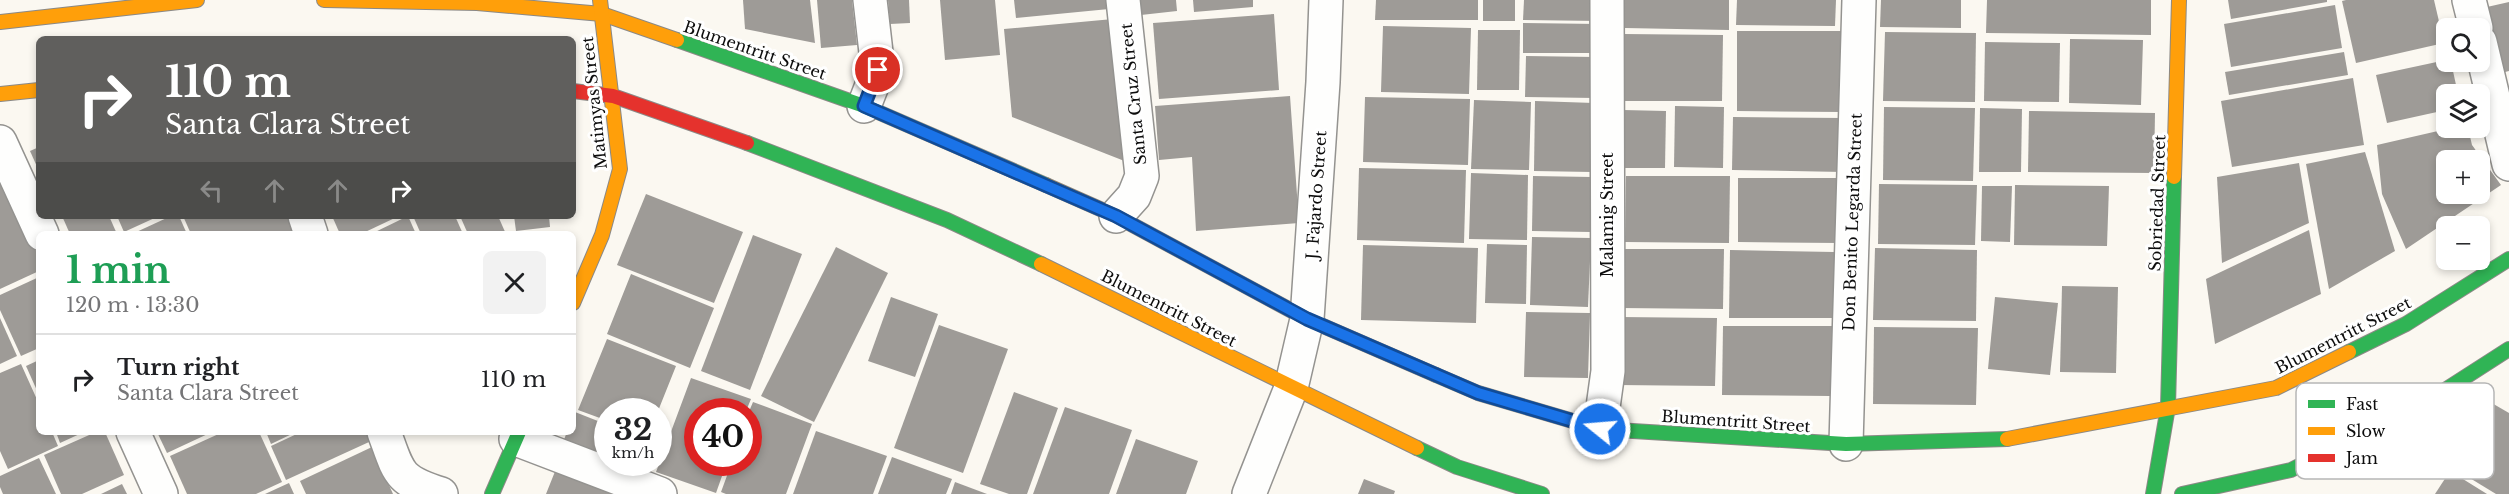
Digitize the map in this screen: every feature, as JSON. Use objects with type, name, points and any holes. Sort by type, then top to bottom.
[{"type":"street","points":[[0,22],[197,0]]},
{"type":"street","name":"Blumentritt Street","points":[[324,0],[601,7],[864,106],[1116,216],[1307,319],[1478,393],[1600,429],[1846,444],[2017,439],[2168,406],[2276,388],[2406,324],[2509,259]]},
{"type":"street","points":[[864,106],[878,70],[870,0]]},
{"type":"street","name":"Santa Cruz Street","points":[[1116,216],[1134,196],[1142,176],[1123,0]]},
{"type":"street","name":"J. Fajardo Street","points":[[1249,494],[1291,388],[1307,319],[1323,82],[1326,0]]},
{"type":"street","name":"Malamig Street","points":[[1600,429],[1608,371],[1606,0]]},
{"type":"street","name":"Don Benito Legarda Street","points":[[1846,444],[1859,0]]},
{"type":"street","name":"Sobriedad Street","points":[[2153,494],[2168,406],[2179,0]]},
{"type":"street","points":[[2469,0],[2474,18]]},
{"type":"street","name":"Matimyas Street","points":[[576,296],[602,235],[620,169],[601,7]]},
{"type":"street","points":[[2487,72],[2509,164]]},
{"type":"street","points":[[0,94],[36,90]]},
{"type":"street","name":"Blumentritt Street","points":[[576,91],[613,96],[736,139],[947,220],[1457,467],[1542,494]]},
{"type":"street","points":[[0,142],[41,231]]},
{"type":"street","points":[[2456,383],[2509,349]]},
{"type":"street","points":[[134,435],[161,494]]},
{"type":"street","points":[[385,435],[398,470],[405,479],[418,487],[441,494]]},
{"type":"street","points":[[492,494],[518,435],[660,494]]},
{"type":"street","points":[[2182,494],[2296,467]]},
{"type":"building","points":[[743,0],[810,0],[815,43],[745,29]]},
{"type":"building","points":[[817,0],[852,0],[857,45],[821,48]]},
{"type":"building","points":[[888,0],[909,0],[910,23],[890,24]]},
{"type":"building","points":[[940,0],[995,0],[1000,55],[945,60]]},
{"type":"building","points":[[1014,0],[1108,0],[1109,9],[1016,18]]},
{"type":"building","points":[[1131,0],[1176,0],[1177,11],[1132,16]]},
{"type":"building","points":[[1193,0],[1253,0],[1253,7],[1194,12]]},
{"type":"building","points":[[1376,0],[1478,0],[1478,20],[1375,20]]},
{"type":"building","points":[[1483,0],[1515,0],[1515,21],[1483,21]]},
{"type":"building","points":[[1524,0],[1600,0],[1599,21],[1523,20]]},
{"type":"building","points":[[1625,0],[1729,0],[1729,30],[1625,28]]},
{"type":"building","points":[[1737,0],[1836,0],[1835,26],[1736,25]]},
{"type":"building","points":[[1881,0],[1961,0],[1961,28],[1880,27]]},
{"type":"building","points":[[1987,0],[2151,0],[2151,35],[1986,33]]},
{"type":"building","points":[[2228,0],[2327,0],[2327,2],[2231,19]]},
{"type":"building","points":[[2434,0],[2438,18],[2436,18],[2436,45],[2356,63],[2342,1]]},
{"type":"building","points":[[2509,2],[2509,71],[2501,73],[2487,7]]},
{"type":"building","points":[[2335,5],[2342,48],[2231,67],[2224,24]]},
{"type":"building","points":[[1274,14],[1279,90],[1159,99],[1153,23]]},
{"type":"building","points":[[1113,19],[1127,162],[1012,117],[1004,29]]},
{"type":"building","points":[[1523,23],[1599,24],[1598,53],[1523,53]]},
{"type":"building","points":[[1383,26],[1471,28],[1469,94],[1381,92]]},
{"type":"building","points":[[1478,30],[1520,30],[1519,90],[1477,90]]},
{"type":"building","points":[[1737,31],[1842,31],[1842,112],[1737,111]]},
{"type":"building","points":[[1885,32],[1976,33],[1975,102],[1883,101]]},
{"type":"building","points":[[1624,34],[1723,35],[1722,101],[1623,101]]},
{"type":"building","points":[[2070,39],[2143,40],[2141,105],[2069,103]]},
{"type":"building","points":[[1985,42],[2060,43],[2059,102],[1984,101]]},
{"type":"building","points":[[2344,52],[2348,75],[2229,95],[2225,72]]},
{"type":"building","points":[[1526,56],[1595,57],[1595,98],[1525,97]]},
{"type":"building","points":[[2436,62],[2436,72],[2453,72],[2456,84],[2436,84],[2436,112],[2387,123],[2376,75]]},
{"type":"building","points":[[2353,78],[2364,145],[2232,167],[2221,101]]},
{"type":"building","points":[[1290,96],[1299,223],[1196,231],[1192,157],[1159,160],[1155,106]]},
{"type":"building","points":[[1365,97],[1470,99],[1468,165],[1363,162]]},
{"type":"building","points":[[1474,100],[1531,102],[1529,170],[1471,169]]},
{"type":"building","points":[[1535,101],[1594,103],[1592,172],[1534,171]]},
{"type":"building","points":[[1675,106],[1724,107],[1723,168],[1674,167]]},
{"type":"building","points":[[1884,107],[1975,108],[1973,181],[1883,180]]},
{"type":"building","points":[[1980,108],[2022,109],[2021,172],[1979,172]]},
{"type":"building","points":[[1623,110],[1666,111],[1665,168],[1621,168]]},
{"type":"building","points":[[2029,111],[2155,113],[2154,173],[2028,172]]},
{"type":"building","points":[[1733,117],[1844,118],[1843,172],[1732,170]]},
{"type":"building","points":[[2436,131],[2436,138],[2470,138],[2476,150],[2436,150],[2436,204],[2473,204],[2455,216],[2436,216],[2436,229],[2406,249],[2382,194],[2377,145]]},
{"type":"building","points":[[36,148],[36,164],[30,151]]},
{"type":"building","points":[[2365,152],[2395,251],[2329,289],[2306,164]]},
{"type":"building","points":[[2299,163],[2309,223],[2222,263],[2217,177]]},
{"type":"building","points":[[1359,168],[1466,170],[1464,243],[1357,240]]},
{"type":"building","points":[[0,170],[36,251],[36,272],[0,289]]},
{"type":"building","points":[[2490,170],[2501,185],[2490,192]]},
{"type":"building","points":[[1471,173],[1528,175],[1527,240],[1469,239]]},
{"type":"building","points":[[1533,176],[1592,177],[1591,232],[1532,231]]},
{"type":"building","points":[[1626,176],[1730,176],[1729,243],[1625,242]]},
{"type":"building","points":[[1738,178],[1841,178],[1839,243],[1738,242]]},
{"type":"building","points":[[1879,184],[1977,185],[1975,245],[1878,244]]},
{"type":"building","points":[[2015,185],[2109,186],[2107,246],[2014,245]]},
{"type":"building","points":[[1982,186],[2012,186],[2010,242],[1981,241]]},
{"type":"building","points":[[646,194],[743,232],[714,303],[617,265]]},
{"type":"building","points":[[63,219],[110,219],[116,231],[69,231]]},
{"type":"building","points":[[118,219],[152,219],[126,231],[124,231]]},
{"type":"building","points":[[164,219],[180,219],[186,231],[138,231]]},
{"type":"building","points":[[184,219],[293,219],[298,229],[294,231],[190,231]]},
{"type":"building","points":[[333,219],[393,219],[367,231],[339,231]]},
{"type":"building","points":[[402,219],[409,219],[415,231],[377,231]]},
{"type":"building","points":[[414,219],[456,219],[462,231],[420,231]]},
{"type":"building","points":[[461,219],[499,219],[505,231],[467,231]]},
{"type":"building","points":[[514,219],[549,219],[550,227],[516,231]]},
{"type":"building","points":[[2309,230],[2321,294],[2215,344],[2206,279]]},
{"type":"building","points":[[753,235],[802,254],[750,390],[701,371]]},
{"type":"building","points":[[1532,237],[1591,238],[1588,307],[1530,305]]},
{"type":"building","points":[[1487,244],[1527,245],[1526,304],[1485,303]]},
{"type":"building","points":[[1363,245],[1478,248],[1476,323],[1361,320]]},
{"type":"building","points":[[836,247],[888,273],[814,422],[761,396]]},
{"type":"building","points":[[1875,248],[1977,250],[1976,321],[1873,320]]},
{"type":"building","points":[[1621,249],[1724,249],[1723,309],[1620,308]]},
{"type":"building","points":[[1730,250],[1834,252],[1834,318],[1729,318]]},
{"type":"building","points":[[631,274],[714,308],[690,368],[607,334]]},
{"type":"building","points":[[36,278],[36,349],[21,356],[0,310],[0,295]]},
{"type":"building","points":[[2062,286],[2118,287],[2116,373],[2060,372]]},
{"type":"building","points":[[891,297],[938,314],[915,377],[868,361]]},
{"type":"building","points":[[1995,297],[2058,303],[2050,375],[1988,369]]},
{"type":"building","points":[[1526,312],[1590,313],[1588,378],[1524,377]]},
{"type":"building","points":[[1620,317],[1717,318],[1715,386],[1618,385]]},
{"type":"building","points":[[0,318],[17,356],[0,364]]},
{"type":"building","points":[[939,325],[1008,349],[963,473],[894,448]]},
{"type":"building","points":[[1723,326],[1832,326],[1831,396],[1722,395]]},
{"type":"building","points":[[1874,327],[1978,328],[1976,405],[1873,404]]},
{"type":"building","points":[[607,339],[676,366],[663,398],[594,398],[594,416],[578,410]]},
{"type":"building","points":[[36,361],[36,388],[26,366]]},
{"type":"building","points":[[21,364],[36,397],[36,435],[53,435],[58,446],[8,469],[0,451],[0,373]]},
{"type":"building","points":[[691,378],[748,398],[684,398],[684,476],[722,476],[716,493],[667,476],[672,476],[672,429]]},
{"type":"building","points":[[1014,392],[1058,408],[1027,494],[1009,494],[980,484]]},
{"type":"building","points":[[2494,404],[2509,413],[2509,494],[2496,494],[2471,479],[2494,479]]},
{"type":"building","points":[[762,405],[812,424],[786,494],[726,494],[721,492],[727,476],[762,476]]},
{"type":"building","points":[[1065,407],[1132,430],[1109,494],[1033,494]]},
{"type":"building","points":[[576,412],[594,419],[594,454],[563,442],[566,435],[576,435]]},
{"type":"building","points":[[816,431],[887,456],[873,494],[793,494]]},
{"type":"building","points":[[57,435],[77,435],[60,443]]},
{"type":"building","points":[[89,435],[106,435],[124,475],[82,494],[61,494],[44,455]]},
{"type":"building","points":[[158,435],[206,435],[167,453]]},
{"type":"building","points":[[216,435],[260,435],[282,482],[256,494],[187,494],[170,456]]},
{"type":"building","points":[[267,435],[290,435],[271,444]]},
{"type":"building","points":[[295,435],[379,435],[380,437],[286,480],[271,446]]},
{"type":"building","points":[[1136,439],[1198,461],[1186,494],[1116,494]]},
{"type":"building","points":[[372,447],[393,494],[306,494],[300,481]]},
{"type":"building","points":[[892,457],[952,479],[946,494],[878,494]]},
{"type":"building","points":[[39,458],[56,494],[3,494],[0,487],[0,476]]},
{"type":"building","points":[[558,464],[630,494],[546,494]]},
{"type":"building","points":[[1364,479],[1395,491],[1394,494],[1358,494]]},
{"type":"building","points":[[2445,479],[2463,479],[2487,494],[2435,494]]},
{"type":"building","points":[[955,482],[987,494],[951,494]]},
{"type":"building","points":[[289,483],[294,494],[265,494]]},
{"type":"building","points":[[122,484],[127,494],[101,494]]},
{"type":"traffic: fast","points":[[677,40],[864,106],[1046,185]]},
{"type":"traffic: fast","points":[[747,143],[947,220],[1041,264]]},
{"type":"traffic: fast","points":[[2153,494],[2168,407],[2174,177]]},
{"type":"traffic: fast","points":[[2349,352],[2406,324],[2509,259]]},
{"type":"traffic: fast","points":[[2456,383],[2509,349]]},
{"type":"traffic: fast","points":[[1436,375],[1478,393],[1600,429],[1846,444],[2007,439]]},
{"type":"traffic: fast","points":[[492,494],[518,435]]},
{"type":"traffic: fast","points":[[1417,448],[1457,467],[1542,494]]},
{"type":"traffic: fast","points":[[2182,494],[2296,467]]},
{"type":"traffic: slow","points":[[0,22],[197,0]]},
{"type":"traffic: slow","points":[[324,0],[477,3],[602,14],[677,40]]},
{"type":"traffic: slow","points":[[576,296],[602,235],[620,169],[600,0]]},
{"type":"traffic: slow","points":[[2174,177],[2179,0]]},
{"type":"traffic: slow","points":[[0,94],[36,90]]},
{"type":"traffic: slow","points":[[1046,185],[1116,216],[1307,319],[1436,375]]},
{"type":"traffic: slow","points":[[1041,264],[1417,448]]},
{"type":"traffic: slow","points":[[2007,439],[2276,388],[2349,352]]},
{"type":"traffic: jam","points":[[576,91],[613,96],[747,143]]},
{"type":"route","points":[[878,70],[864,106],[1116,216],[1307,319],[1478,393],[1600,429]]}]
